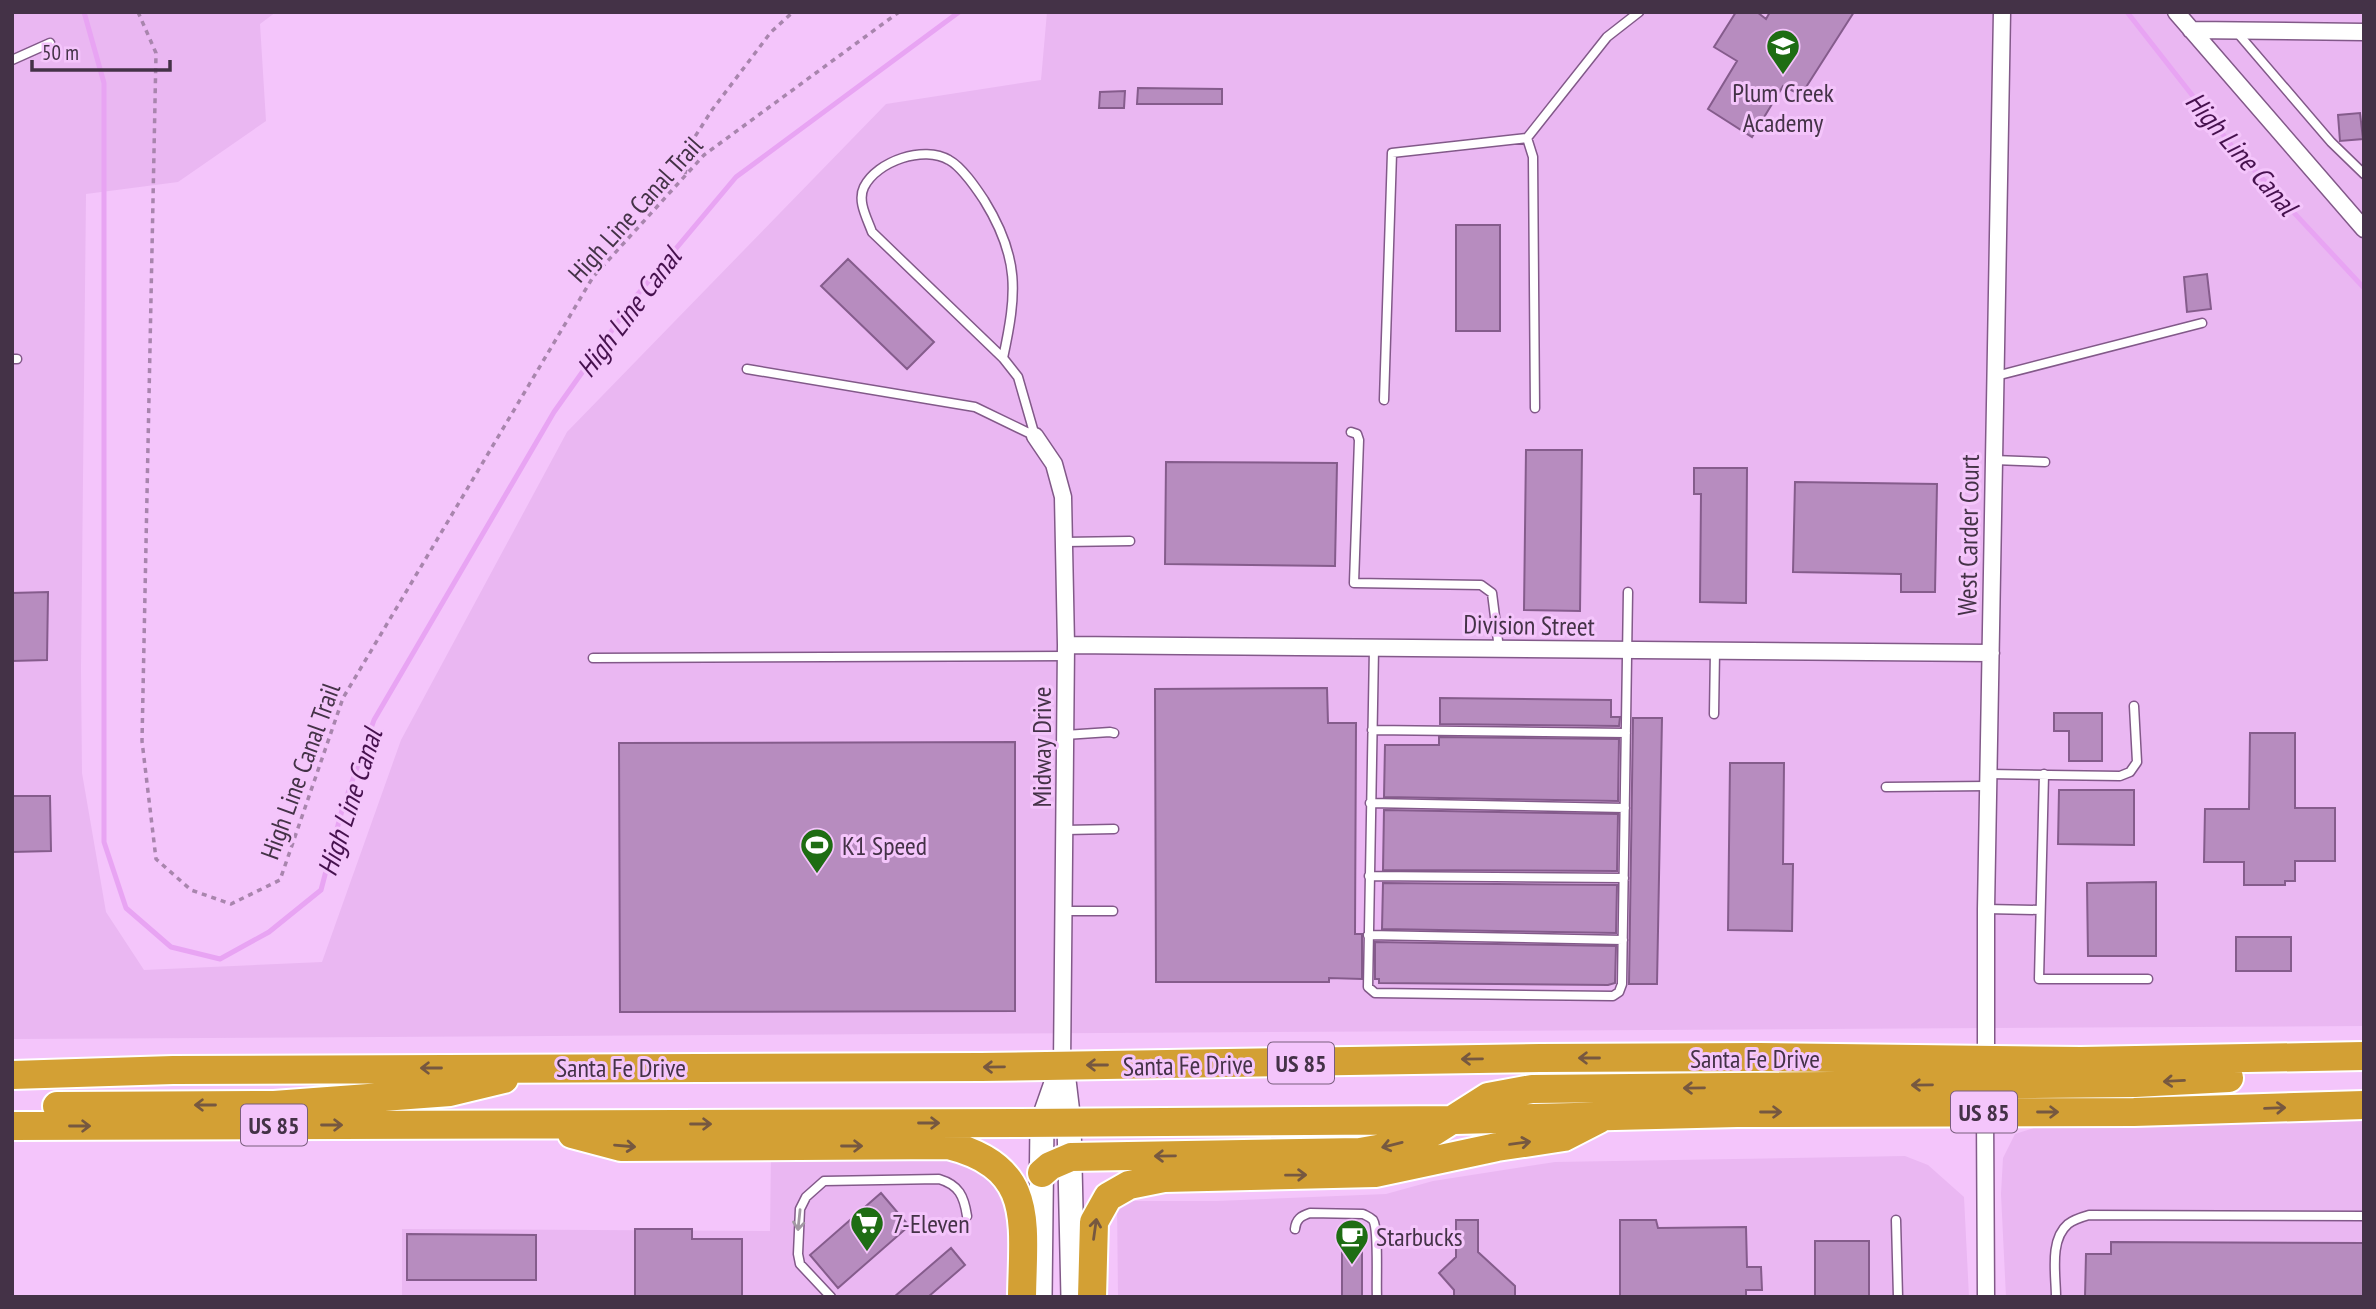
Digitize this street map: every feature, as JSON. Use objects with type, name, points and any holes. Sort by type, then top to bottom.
[{"type":"highway","name":"Santa Fe Drive","points":[[12,1075],[173,1070],[1235,1065],[1540,1058],[2197,1060],[2364,1056]]},
{"type":"highway","points":[[1042,1173],[1049,1166],[1071,1157],[1360,1152],[1394,1146],[1433,1132],[1488,1097],[1532,1089],[2135,1083],[2269,1076],[2364,1066]]},
{"type":"highway","points":[[12,1107],[274,1105],[450,1092],[548,1068]]},
{"type":"highway","name":"Santa Fe Drive","points":[[12,1126],[1455,1120],[1737,1112],[2134,1112],[2364,1105]]},
{"type":"highway","points":[[1092,1297],[1094,1222],[1108,1197],[1129,1185],[1164,1178],[1375,1173],[1497,1147],[1564,1137],[1605,1116]]},
{"type":"highway","points":[[535,1124],[621,1147],[948,1145],[973,1151],[1008,1177],[1019,1203],[1023,1242],[1022,1297]]},
{"type":"street","name":"West Carder Court","points":[[1986,1059],[1986,909],[2002,12]]},
{"type":"street","points":[[2176,12],[2364,229]]},
{"type":"street","points":[[2191,30],[2364,32]]},
{"type":"street","name":"Midway Drive","points":[[1035,436],[1054,464],[1063,497],[1066,651],[1062,1066]]},
{"type":"street","name":"Division Street","points":[[1066,651],[1374,648],[1991,653]]},
{"type":"street","points":[[1040,1297],[1042,1173],[1055,1123],[1062,1066]]},
{"type":"street","points":[[1985,1112],[1986,1297]]},
{"type":"street","points":[[1055,1123],[1071,1157],[1073,1297]]},
{"type":"lane","points":[[1384,400],[1392,153],[1527,138],[1607,37],[1639,12]]},
{"type":"lane","points":[[2235,30],[2331,142],[2364,174]]},
{"type":"lane","points":[[12,60],[50,43]]},
{"type":"lane","points":[[1527,138],[1533,157],[1535,408]]},
{"type":"lane","points":[[1003,358],[1013,313],[1014,275],[1000,226],[974,184],[949,160],[927,154],[900,158],[875,173],[864,188],[862,205],[872,232],[1003,358],[1018,377],[1035,436]]},
{"type":"lane","points":[[1996,376],[2202,323]]},
{"type":"lane","points":[[747,369],[975,407],[1035,436]]},
{"type":"lane","points":[[1351,432],[1357,434],[1359,440],[1354,583],[1481,585],[1492,593],[1499,649]]},
{"type":"lane","points":[[1994,460],[2045,461]]},
{"type":"lane","points":[[1064,542],[1130,541]]},
{"type":"lane","points":[[1374,648],[1367,983],[1371,991],[1613,996],[1622,989],[1628,592]]},
{"type":"lane","points":[[593,658],[1066,651]]},
{"type":"lane","points":[[1714,714],[1715,651]]},
{"type":"lane","points":[[1886,787],[2044,774],[2120,776],[2130,772],[2137,762],[2134,706]]},
{"type":"lane","points":[[1372,730],[1626,733]]},
{"type":"lane","points":[[1065,735],[1114,733]]},
{"type":"lane","points":[[2044,774],[2039,979],[2148,979]]},
{"type":"lane","points":[[1370,803],[1625,808]]},
{"type":"lane","points":[[1065,830],[1114,829]]},
{"type":"lane","points":[[1369,876],[1624,878]]},
{"type":"lane","points":[[1986,909],[2039,909]]},
{"type":"lane","points":[[1064,911],[1113,911]]},
{"type":"lane","points":[[1368,935],[1623,940]]},
{"type":"lane","points":[[831,1297],[800,1264],[798,1254],[800,1209],[806,1198],[824,1181],[939,1179],[960,1190],[967,1216]]},
{"type":"lane","points":[[1295,1229],[1296,1222],[1310,1213],[1363,1214],[1370,1217],[1375,1222],[1376,1233],[1377,1297]]},
{"type":"lane","points":[[2056,1297],[2055,1253],[2059,1236],[2068,1223],[2089,1214],[2364,1216]]},
{"type":"lane","points":[[1896,1220],[1898,1297]]},
{"type":"path","name":"High Line Canal Trail","points":[[138,12],[156,52],[142,741],[156,859],[191,890],[232,904],[280,880],[343,698],[593,277],[704,155],[899,12]]},
{"type":"path","points":[[684,176],[689,146],[712,110],[771,32],[793,12]]},
{"type":"shaded area","points":[[12,12],[276,12],[260,24],[266,121],[178,182],[86,194],[82,773],[106,912],[144,970],[322,962],[401,740],[567,432],[886,104],[1041,80],[1047,12],[2364,12],[2364,1026],[12,1039]]},
{"type":"shaded area","points":[[2364,1117],[2364,1297],[2006,1297],[2001,1194],[2003,1158],[2015,1134],[2040,1126]]},
{"type":"shaded area","points":[[943,1155],[986,1170],[1011,1209],[1011,1297],[402,1297],[402,1229],[770,1231],[771,1157]]},
{"type":"shaded area","points":[[1905,1156],[1928,1165],[1964,1197],[1969,1297],[1118,1297],[1117,1201],[1217,1201],[1386,1194],[1433,1181],[1555,1162]]},
{"type":"building","name":"Plum Creek Academy","points":[[1736,12],[1757,12],[1766,19],[1770,12],[1854,12],[1801,95],[1783,86],[1752,137],[1708,109],[1737,61],[1714,47]]},
{"type":"building","points":[[1138,88],[1222,89],[1222,104],[1137,104]]},
{"type":"building","points":[[1125,91],[1124,108],[1099,108],[1100,92]]},
{"type":"building","points":[[2360,113],[2363,139],[2340,141],[2338,115]]},
{"type":"building","points":[[1456,225],[1500,225],[1500,331],[1456,331]]},
{"type":"building","points":[[848,259],[934,342],[907,369],[821,286]]},
{"type":"building","points":[[2207,274],[2211,309],[2187,312],[2184,277]]},
{"type":"building","points":[[1526,450],[1582,450],[1580,611],[1524,610]]},
{"type":"building","points":[[1166,462],[1337,463],[1335,566],[1165,564]]},
{"type":"building","points":[[1694,468],[1747,468],[1746,603],[1700,602],[1701,494],[1694,494]]},
{"type":"building","points":[[1795,482],[1937,484],[1935,592],[1901,592],[1901,574],[1793,572]]},
{"type":"building","points":[[48,592],[47,660],[12,661],[12,593]]},
{"type":"building","points":[[1327,688],[1328,723],[1356,723],[1355,934],[1362,934],[1362,979],[1329,978],[1329,982],[1156,982],[1155,689]]},
{"type":"building","points":[[1440,698],[1611,700],[1611,717],[1620,717],[1619,726],[1440,724]]},
{"type":"building","points":[[2054,713],[2102,713],[2102,761],[2069,761],[2069,731],[2054,731]]},
{"type":"building","points":[[1633,718],[1662,718],[1657,984],[1629,984]]},
{"type":"building","points":[[2250,733],[2295,733],[2295,808],[2335,808],[2335,861],[2295,861],[2295,881],[2285,881],[2285,885],[2244,885],[2244,862],[2204,862],[2205,809],[2249,809]]},
{"type":"building","points":[[1439,737],[1619,739],[1618,801],[1384,797],[1385,745],[1439,745]]},
{"type":"building","points":[[1015,742],[1015,1011],[620,1012],[619,743]]},
{"type":"building","points":[[1730,763],[1784,763],[1783,864],[1793,864],[1792,931],[1728,930]]},
{"type":"building","points":[[2059,790],[2134,790],[2134,845],[2058,844]]},
{"type":"building","points":[[12,796],[50,796],[51,851],[12,852]]},
{"type":"building","points":[[1384,810],[1618,814],[1617,871],[1383,870]]},
{"type":"building","points":[[2156,882],[2156,956],[2088,956],[2087,883]]},
{"type":"building","points":[[1383,883],[1617,885],[1616,933],[1382,929]]},
{"type":"building","points":[[2236,937],[2291,937],[2291,971],[2236,971]]},
{"type":"building","points":[[1375,942],[1616,946],[1615,983],[1379,983],[1379,979],[1375,979]]},
{"type":"building","points":[[881,1193],[909,1226],[838,1288],[810,1255]]},
{"type":"building","points":[[1456,1220],[1478,1220],[1478,1252],[1515,1286],[1515,1297],[1454,1297],[1454,1290],[1439,1273],[1456,1257]]},
{"type":"building","points":[[1620,1220],[1656,1220],[1658,1228],[1746,1227],[1747,1267],[1761,1267],[1762,1290],[1746,1290],[1746,1297],[1620,1297]]},
{"type":"building","points":[[635,1229],[692,1229],[692,1239],[742,1239],[742,1297],[635,1297]]},
{"type":"building","points":[[407,1234],[536,1235],[536,1280],[407,1280]]},
{"type":"building","name":"Starbucks","points":[[1342,1236],[1362,1236],[1362,1297],[1342,1297]]},
{"type":"building","points":[[1815,1241],[1869,1241],[1869,1297],[1815,1297]]},
{"type":"building","points":[[2111,1242],[2364,1243],[2364,1297],[2085,1297],[2086,1254],[2111,1254]]},
{"type":"building","points":[[951,1248],[965,1265],[928,1297],[894,1297]]},
{"type":"waterway","name":"High Line Canal","points":[[84,12],[104,83],[104,842],[126,908],[171,947],[220,959],[269,932],[321,890],[342,810],[374,720],[554,412],[637,295],[736,177],[959,12]]},
{"type":"waterway","name":"High Line Canal","points":[[2127,12],[2232,146],[2364,288]]},
{"type":"place","name":"Plum Creek Academy","points":[[1783,76]]},
{"type":"place","name":"K1 Speed","points":[[817,875]]},
{"type":"place","name":"7-Eleven","points":[[867,1253]]},
{"type":"place","name":"Starbucks","points":[[1352,1266]]}]
